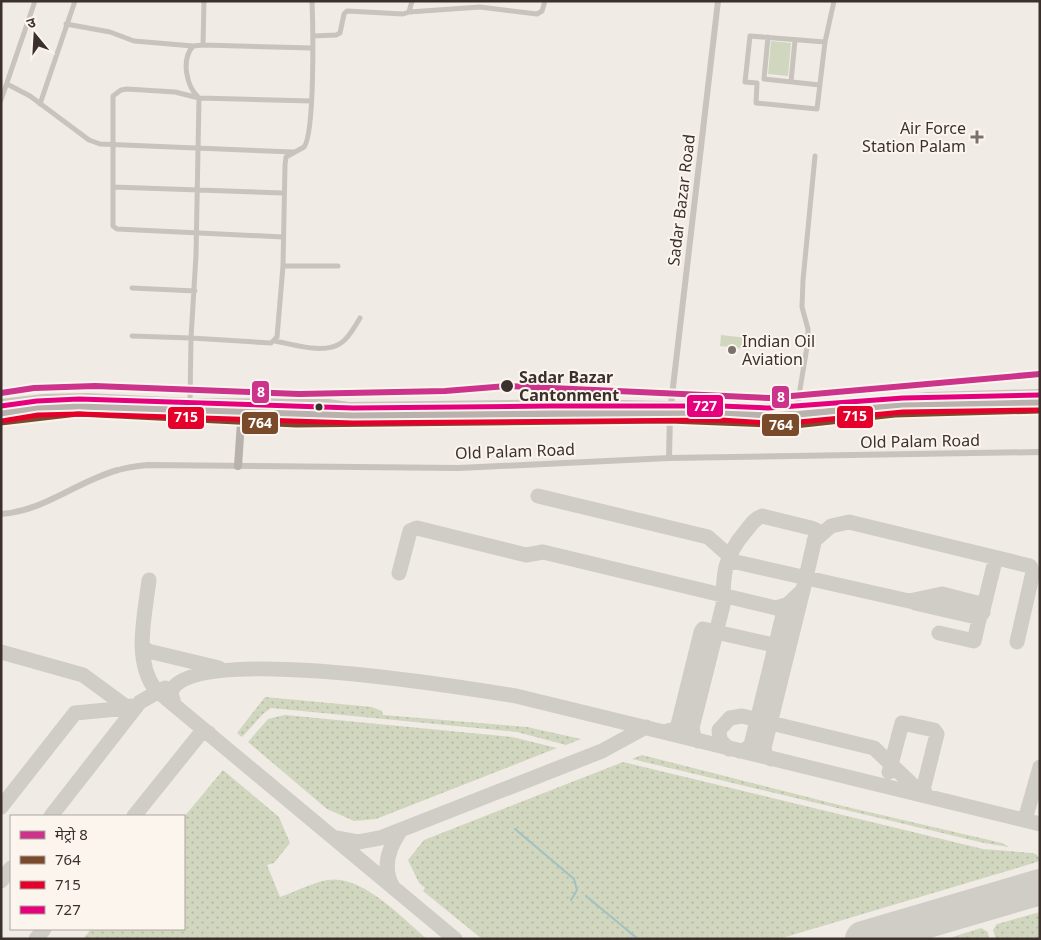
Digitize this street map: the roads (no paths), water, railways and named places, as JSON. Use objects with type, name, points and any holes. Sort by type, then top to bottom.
[{"type":"main road","points":[[1026,392],[1027,402]]},
{"type":"main road","points":[[1,423],[38,417],[78,414],[353,425],[800,415],[903,405],[1040,402]]},
{"type":"main road","points":[[1,414],[37,408],[79,406],[353,416],[669,417],[796,426],[895,415],[1040,411]]},
{"type":"main road","points":[[238,466],[241,422]]},
{"type":"street","points":[[1,100],[36,1]]},
{"type":"street","points":[[40,104],[75,1]]},
{"type":"street","points":[[203,45],[204,1]]},
{"type":"street","points":[[275,341],[283,266],[283,193],[286,157],[306,145],[312,101],[312,1]]},
{"type":"street","points":[[409,12],[412,1]]},
{"type":"street","points":[[313,36],[336,35],[340,33],[344,14],[347,11],[397,14],[480,7],[537,14],[542,11],[545,1]]},
{"type":"street","name":"Sadar Bazar Road","points":[[668,458],[669,417],[718,1]]},
{"type":"street","points":[[758,83],[756,103],[817,109],[825,42],[834,1]]},
{"type":"street","points":[[66,24],[110,32],[134,41],[192,46],[312,48]]},
{"type":"street","points":[[820,85],[764,79],[758,83],[745,82],[750,36],[825,42]]},
{"type":"street","points":[[764,79],[768,37]]},
{"type":"street","points":[[791,82],[795,40]]},
{"type":"street","points":[[190,401],[198,192],[199,98],[190,90],[187,84],[192,46]]},
{"type":"street","points":[[7,84],[40,104],[89,140],[111,146],[294,152]]},
{"type":"street","points":[[283,237],[117,229],[112,222],[111,146],[113,96],[121,90],[175,92],[199,98],[312,101]]},
{"type":"street","points":[[797,407],[808,341],[808,329],[802,307],[803,280],[815,156]]},
{"type":"street","points":[[113,187],[198,192],[283,193]]},
{"type":"street","points":[[283,266],[338,266]]},
{"type":"street","points":[[132,288],[195,291]]},
{"type":"street","points":[[132,336],[271,343],[275,341],[328,348],[340,344],[360,318]]},
{"type":"street","points":[[1,402],[44,397],[87,396],[190,401],[328,402],[349,405],[671,403],[797,407],[928,395],[1040,392]]},
{"type":"street","name":"Old Palam Road","points":[[1,514],[22,512],[106,474],[129,467],[459,468],[668,458],[1040,452]]},
{"type":"waterway","points":[[515,829],[574,879],[577,890],[571,900]]},
{"type":"waterway","points":[[586,896],[638,939]]},
{"type":"metro line","name":"8","points":[[1,393],[34,388],[95,386],[299,394],[445,391],[507,386],[769,398],[1040,374]]},
{"type":"place","name":"Air Force Station Palam","points":[[977,137]]},
{"type":"place","name":"Indian Oil Aviation","points":[[732,350]]},
{"type":"place","name":"Sadar Bazar Cantonment","points":[[507,386]]}]
